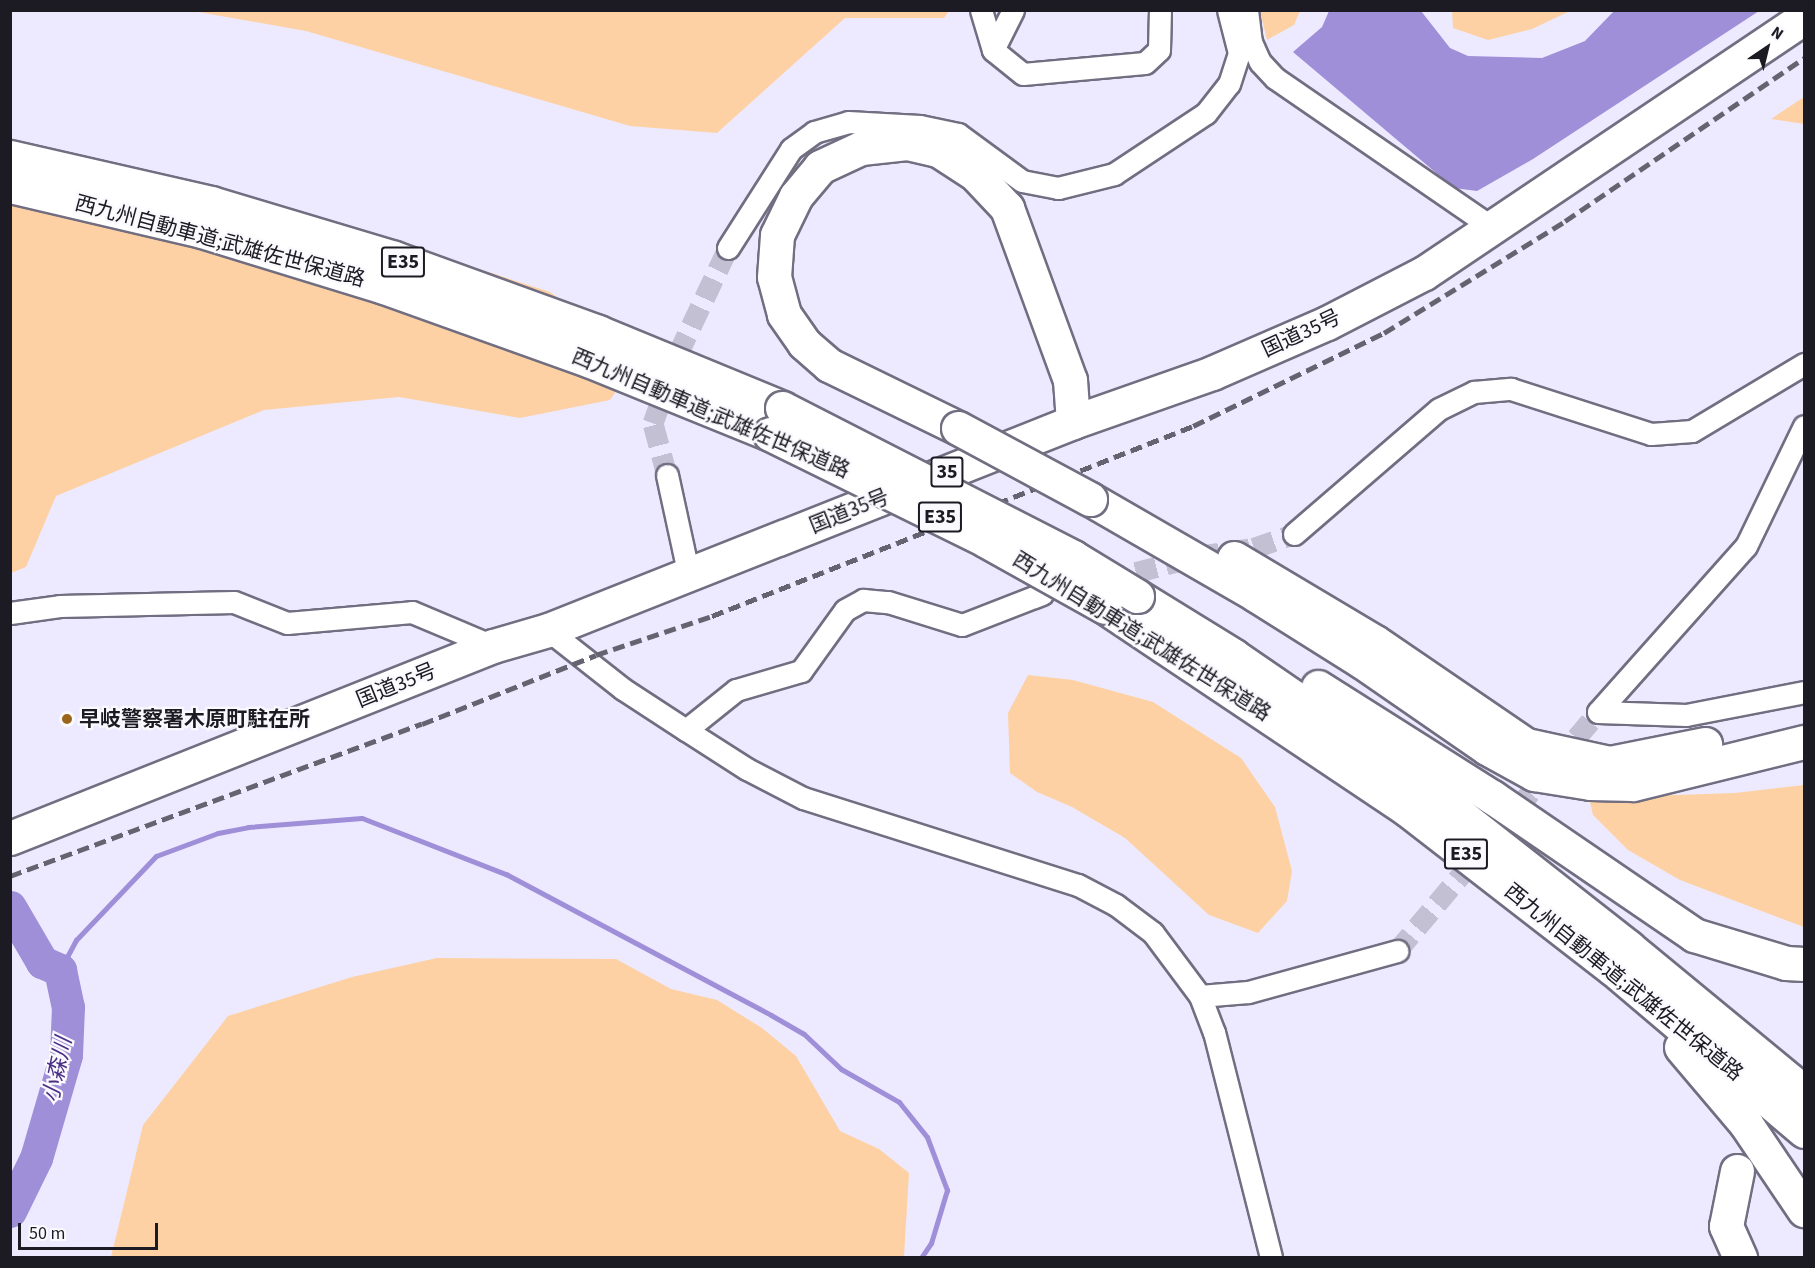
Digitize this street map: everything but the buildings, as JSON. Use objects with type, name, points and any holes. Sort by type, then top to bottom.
[{"type":"highway","name":"国道35号","points":[[24,833],[493,646],[548,630],[1073,422],[1212,373],[1327,323],[1424,273],[1804,18]]},
{"type":"highway","points":[[1073,422],[1070,381],[1007,208],[975,174],[938,150],[907,143],[861,148],[820,167],[796,196],[777,235],[774,277],[784,314],[804,343],[829,365],[963,422],[1094,492],[1275,580],[1375,642],[1526,745],[1610,763],[1804,725]]},
{"type":"highway","name":"西九州自動車道;武雄佐世保道路","points":[[10,157],[211,203],[394,258],[598,332],[776,421],[1073,557],[1234,656],[1423,786],[1628,946],[1804,1092]]},
{"type":"highway","name":"西九州自動車道;武雄佐世保道路","points":[[10,186],[202,231],[384,287],[588,360],[776,421],[1105,607],[1321,748],[1492,873],[1804,1131]]},
{"type":"highway","points":[[1094,492],[1361,661],[1486,748],[1534,774],[1590,783],[1633,784],[1804,742]]},
{"type":"highway","points":[[1137,596],[1317,686],[1492,797],[1694,935],[1786,963],[1804,964]]},
{"type":"highway","points":[[1492,873],[1680,1046],[1746,1124],[1804,1210]]},
{"type":"highway","points":[[1737,1171],[1726,1226],[1740,1257]]},
{"type":"street","points":[[981,10],[993,50],[1023,74],[1146,63],[1159,50],[1160,10]]},
{"type":"street","points":[[993,50],[1013,10]]},
{"type":"street","points":[[728,248],[791,150],[814,132],[848,122],[920,126],[958,134],[1022,180],[1058,188],[1114,174],[1206,113],[1229,84],[1239,53],[1228,10]]},
{"type":"street","points":[[1247,10],[1251,42],[1260,62],[1275,78],[1493,228]]},
{"type":"street","points":[[1294,534],[1439,409],[1474,392],[1510,389],[1651,434],[1692,431],[1804,364]]},
{"type":"street","points":[[1804,426],[1746,546],[1598,712],[1686,715],[1804,692]]},
{"type":"street","points":[[667,475],[689,576]]},
{"type":"street","points":[[686,730],[736,690],[801,671],[845,610],[863,600],[888,602],[962,625],[1042,594]]},
{"type":"street","points":[[10,613],[60,606],[234,602],[287,623],[412,612],[493,646]]},
{"type":"street","points":[[548,630],[623,689],[747,769],[803,798],[1078,885],[1116,905],[1153,933],[1200,996],[1214,1032],[1271,1257]]},
{"type":"street","points":[[1200,996],[1248,992],[1397,951]]},
{"type":"shaded area","points":[[1260,10],[1300,11],[1294,25],[1267,40]]},
{"type":"shaded area","points":[[1452,10],[1570,11],[1532,29],[1488,40],[1453,28]]},
{"type":"shaded area","points":[[193,11],[949,11],[944,18],[845,18],[717,133],[630,126],[306,31]]},
{"type":"shaded area","points":[[1329,11],[1421,11],[1450,48],[1468,56],[1542,58],[1585,41],[1614,11],[1759,11],[1533,159],[1477,191],[1454,188],[1293,52],[1322,27]]},
{"type":"shaded area","points":[[1804,97],[1804,124],[1771,119]]},
{"type":"shaded area","points":[[10,172],[374,235],[550,292],[615,339],[630,371],[610,400],[520,418],[399,397],[264,410],[56,496],[26,567],[11,573]]},
{"type":"shaded area","points":[[1028,675],[1073,680],[1153,702],[1241,758],[1275,807],[1292,871],[1287,901],[1258,933],[1209,915],[1125,838],[1072,807],[1037,792],[1010,773],[1008,713]]},
{"type":"shaded area","points":[[1804,785],[1804,927],[1680,880],[1628,850],[1593,815],[1589,798],[1735,793]]},
{"type":"shaded area","points":[[437,958],[616,959],[671,989],[717,1000],[762,1028],[796,1056],[840,1131],[879,1149],[909,1173],[904,1257],[111,1257],[143,1125],[228,1016],[352,977]]},
{"type":"waterway","points":[[60,970],[76,940],[156,856],[218,833],[248,827],[362,818],[506,874],[804,1034],[841,1069],[899,1102],[927,1137],[947,1190],[931,1243],[921,1258]]},
{"type":"waterway","name":"小森川","points":[[10,907],[42,962],[60,970],[68,1007],[66,1055],[36,1158],[10,1211]]},
{"type":"tunnel","points":[[667,475],[653,423],[678,354],[728,248]]},
{"type":"tunnel","points":[[1106,580],[1198,556],[1254,548],[1294,534]]},
{"type":"tunnel","points":[[1397,951],[1598,712]]},
{"type":"railway","points":[[10,876],[422,724],[596,655],[712,616],[1193,426],[1384,333],[1565,221],[1804,58]]},
{"type":"place","name":"早岐警察署木原町駐在所","points":[[67,719]]}]
